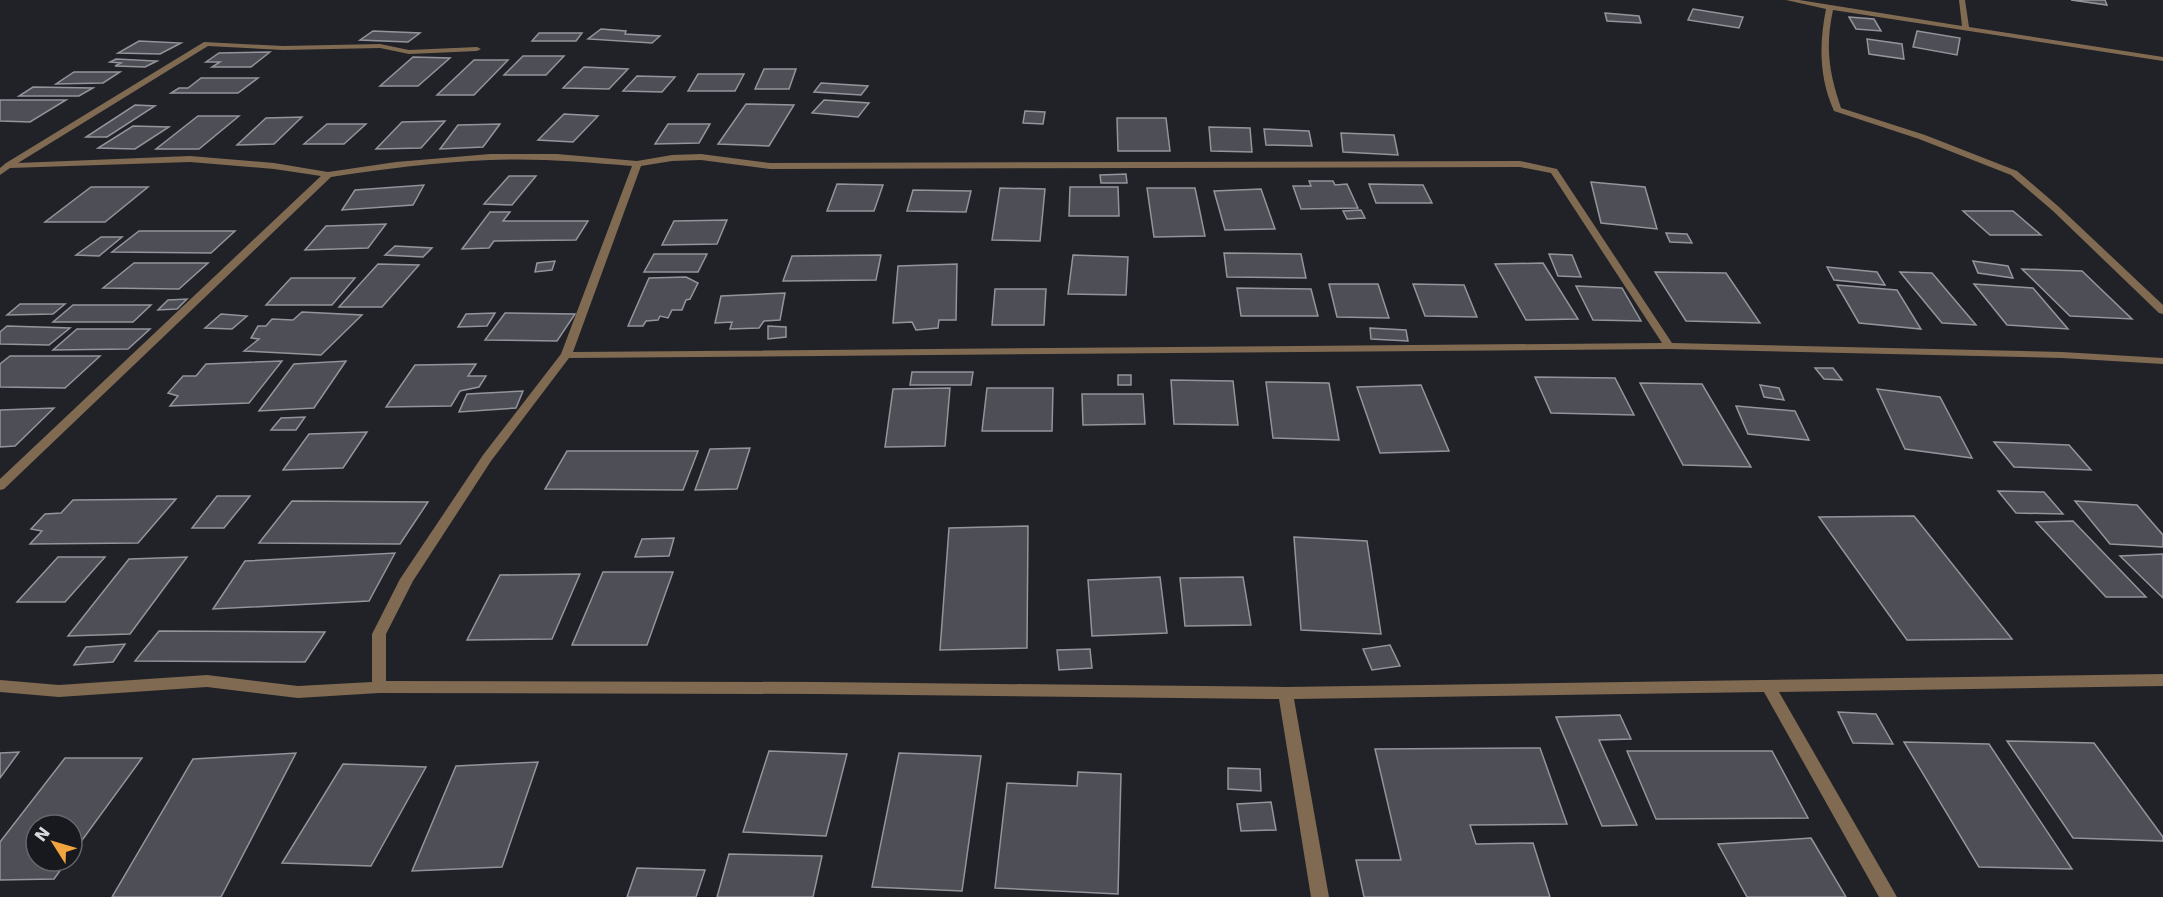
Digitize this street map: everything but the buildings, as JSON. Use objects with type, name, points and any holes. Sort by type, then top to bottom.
[{"type":"street","points":[[1789,0],[1830,9],[2163,60]]},
{"type":"street","points":[[1962,0],[1966,30]]},
{"type":"street","points":[[1830,9],[1823,37],[1825,72],[1837,109],[1922,136],[2014,173],[2056,209],[2163,311]]},
{"type":"street","points":[[0,172],[207,44],[283,48],[380,46],[409,52],[477,49]]},
{"type":"street","points":[[8,166],[190,159],[274,166],[328,175],[396,165],[490,156],[556,157],[637,164],[672,158],[701,157],[751,166],[1484,164],[1537,166],[1554,171],[1669,346]]},
{"type":"street","points":[[379,687],[379,634],[407,579],[487,458],[566,356],[637,164]]},
{"type":"street","points":[[0,486],[328,175]]},
{"type":"street","points":[[566,356],[1669,346],[2062,355],[2163,361]]},
{"type":"street","points":[[0,686],[59,691],[207,681],[298,692],[379,687],[806,688],[1286,693],[2163,680]]},
{"type":"street","points":[[1768,686],[1888,897]]},
{"type":"street","points":[[1286,693],[1320,897]]}]
